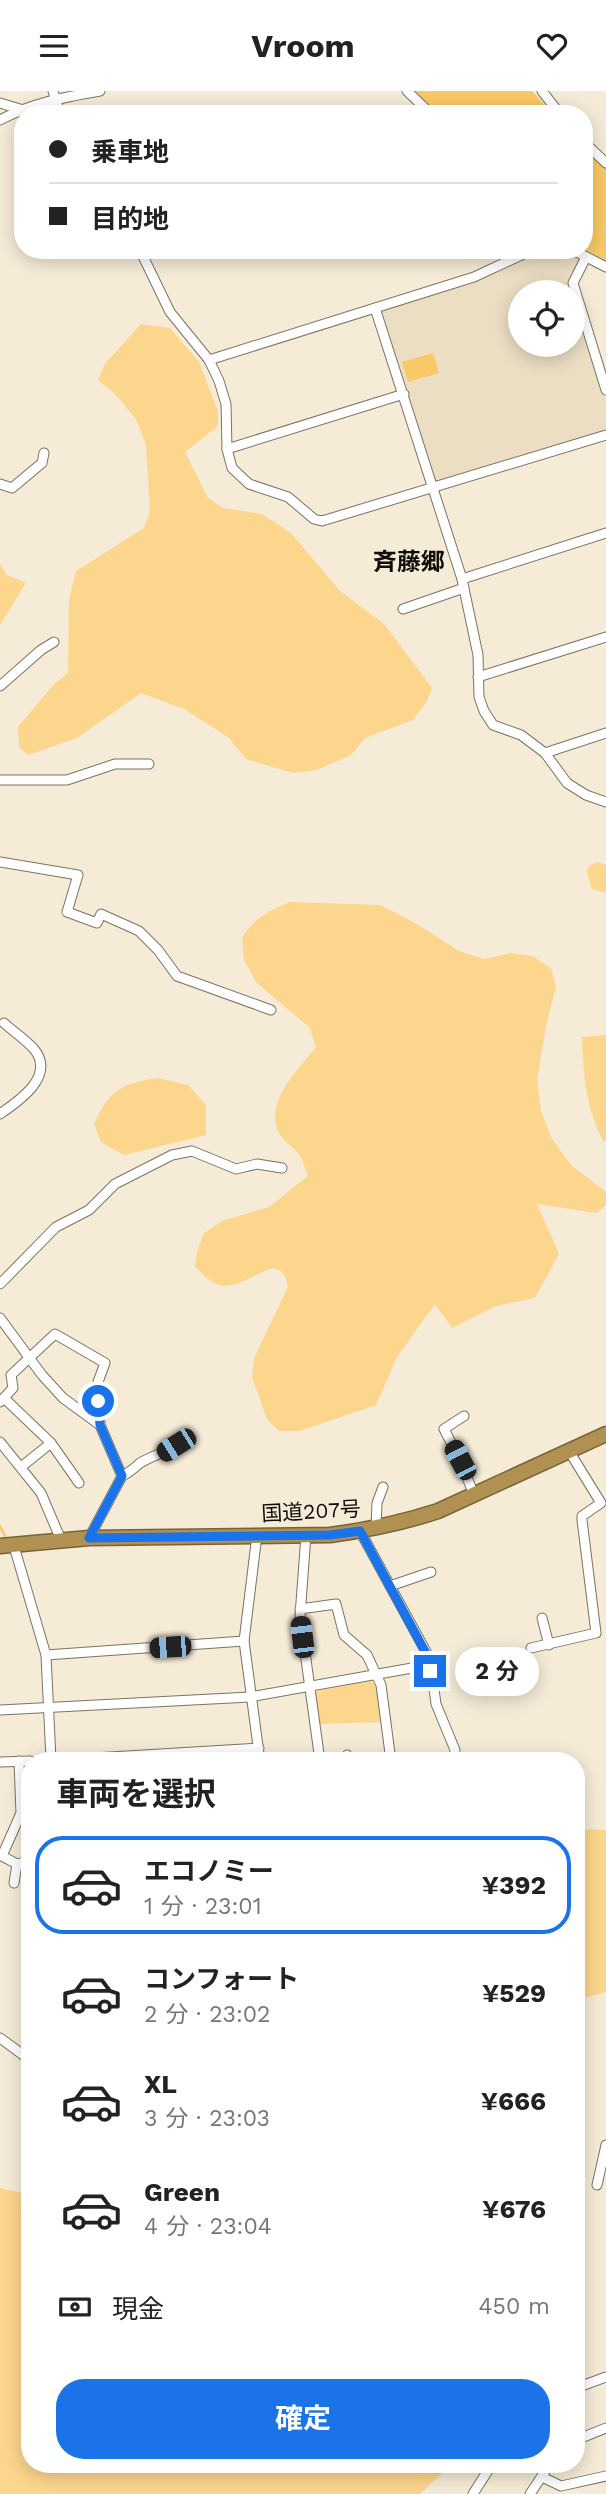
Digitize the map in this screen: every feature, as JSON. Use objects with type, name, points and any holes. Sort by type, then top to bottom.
[{"type":"highway","name":"国道207号","points":[[7,1545],[89,1538],[306,1535],[360,1531],[438,1511],[606,1434]]},
{"type":"street","points":[[29,105],[53,95],[100,91]]},
{"type":"street","points":[[407,91],[421,105]]},
{"type":"street","points":[[542,91],[553,105]]},
{"type":"street","points":[[593,151],[606,163]]},
{"type":"street","points":[[144,259],[170,312],[209,360],[226,404],[227,449],[232,468],[249,484],[288,497],[314,519],[322,521],[606,435]]},
{"type":"street","points":[[209,360],[474,277],[513,259]]},
{"type":"street","points":[[585,259],[573,283],[606,390]]},
{"type":"street","points":[[590,259],[606,267]]},
{"type":"street","points":[[375,308],[463,583],[478,655],[479,697],[484,711],[493,725],[521,734],[545,753],[567,783],[586,795],[606,802]]},
{"type":"street","points":[[227,449],[404,394]]},
{"type":"street","points":[[0,485],[12,488],[42,463],[44,453]]},
{"type":"street","points":[[402,609],[463,583],[606,533]]},
{"type":"street","points":[[478,677],[606,638]]},
{"type":"street","points":[[0,686],[54,642]]},
{"type":"street","points":[[545,753],[606,733]]},
{"type":"street","points":[[0,780],[67,780],[115,764],[149,764]]},
{"type":"street","points":[[0,862],[78,875],[67,912],[97,923],[102,914],[139,931],[158,950],[177,976],[271,1010]]},
{"type":"street","points":[[0,1114],[21,1100],[38,1080],[40,1065],[36,1051],[4,1023]]},
{"type":"street","points":[[0,1284],[56,1227],[89,1210],[115,1184],[172,1155],[192,1151],[236,1169],[257,1164],[282,1168]]},
{"type":"street","points":[[0,1318],[63,1398],[100,1425]]},
{"type":"street","points":[[79,1483],[51,1443],[2,1400],[13,1388],[11,1375],[55,1333],[105,1363],[98,1382],[100,1425],[122,1476]]},
{"type":"street","points":[[464,1416],[444,1429],[474,1495]]},
{"type":"street","points":[[0,1442],[41,1493],[61,1540]]},
{"type":"street","points":[[21,1467],[51,1443]]},
{"type":"street","points":[[89,1538],[122,1476],[176,1445]]},
{"type":"street","points":[[531,1648],[596,1633],[582,1516],[601,1503],[569,1451]]},
{"type":"street","points":[[376,1527],[377,1503],[383,1487]]},
{"type":"street","points":[[360,1531],[429,1659],[436,1703],[456,1752]]},
{"type":"street","points":[[257,1535],[244,1641],[259,1752]]},
{"type":"street","points":[[306,1535],[300,1609],[319,1752]]},
{"type":"street","points":[[7,1545],[46,1655],[51,1752]]},
{"type":"street","points":[[390,1586],[431,1572]]},
{"type":"street","points":[[300,1609],[336,1604],[344,1635],[367,1655],[381,1685],[390,1752]]},
{"type":"street","points":[[542,1618],[549,1644]]},
{"type":"street","points":[[46,1655],[244,1641]]},
{"type":"street","points":[[0,1710],[250,1697],[440,1663]]},
{"type":"street","points":[[215,1752],[259,1748]]},
{"type":"street","points":[[0,1762],[19,1761],[21,1813],[1,1856],[17,1864],[21,1863]]},
{"type":"street","points":[[14,1883],[17,1864]]},
{"type":"street","points":[[0,2038],[21,2053]]},
{"type":"street","points":[[597,2185],[606,2145]]},
{"type":"street","points":[[585,2385],[606,2377]]},
{"type":"street","points":[[585,2436],[606,2428]]},
{"type":"street","points":[[473,2494],[486,2473]]},
{"type":"street","points":[[530,2494],[544,2473]]},
{"type":"street","points":[[542,2477],[561,2486],[606,2476]]},
{"type":"shaded area","points":[[414,91],[532,91],[545,105],[427,105]]},
{"type":"shaded area","points":[[593,157],[606,168],[606,261],[593,254]]},
{"type":"shaded area","points":[[511,259],[579,259],[569,280],[508,280],[508,357],[585,357],[585,331],[606,399],[606,429],[439,483],[433,481],[377,310]]},
{"type":"shaded area","points":[[141,324],[170,328],[199,362],[218,411],[218,426],[185,452],[208,498],[223,508],[262,514],[291,533],[340,591],[384,624],[432,688],[427,701],[413,720],[365,738],[351,755],[317,770],[293,773],[246,759],[229,738],[184,709],[141,693],[77,738],[28,755],[19,747],[18,727],[54,684],[68,673],[69,600],[76,571],[144,528],[150,512],[146,445],[136,419],[116,395],[98,380],[105,364]]},
{"type":"shaded area","points":[[433,353],[439,373],[408,382],[402,362]]},
{"type":"shaded area","points":[[0,564],[7,575],[26,583],[0,625]]},
{"type":"shaded area","points":[[597,862],[606,865],[606,893],[592,889],[587,872],[589,866]]},
{"type":"shaded area","points":[[290,902],[380,905],[417,924],[459,951],[484,959],[510,953],[532,956],[551,968],[556,987],[537,1080],[541,1111],[552,1139],[572,1166],[606,1192],[606,1205],[597,1213],[537,1204],[559,1254],[535,1298],[496,1306],[452,1328],[435,1304],[397,1357],[376,1405],[300,1431],[279,1431],[267,1419],[252,1377],[254,1358],[288,1287],[286,1277],[273,1268],[241,1282],[224,1286],[206,1277],[195,1266],[204,1233],[222,1221],[269,1207],[308,1176],[298,1153],[284,1140],[275,1120],[276,1108],[286,1086],[316,1047],[310,1028],[256,982],[244,960],[242,937],[263,916]]},
{"type":"shaded area","points":[[606,1033],[604,1142],[593,1117],[587,1091],[582,1037]]},
{"type":"shaded area","points":[[158,1078],[188,1085],[206,1105],[206,1135],[124,1155],[101,1142],[94,1124],[111,1096],[126,1086]]},
{"type":"shaded area","points":[[370,1681],[377,1685],[382,1722],[319,1724],[315,1695],[318,1691]]},
{"type":"shaded area","points":[[585,1829],[606,1830],[606,1992],[585,1998]]},
{"type":"shaded area","points":[[0,2188],[21,2193],[21,2473],[442,2473],[420,2494],[0,2494]]},
{"type":"waterway","points":[[0,1526],[5,1536]]},
{"type":"district","name":"斉藤郷","points":[[409,562]]},
{"type":"route","points":[[98,1401],[100,1425],[122,1476],[89,1538],[330,1535],[360,1531],[429,1659],[430,1671]]}]
